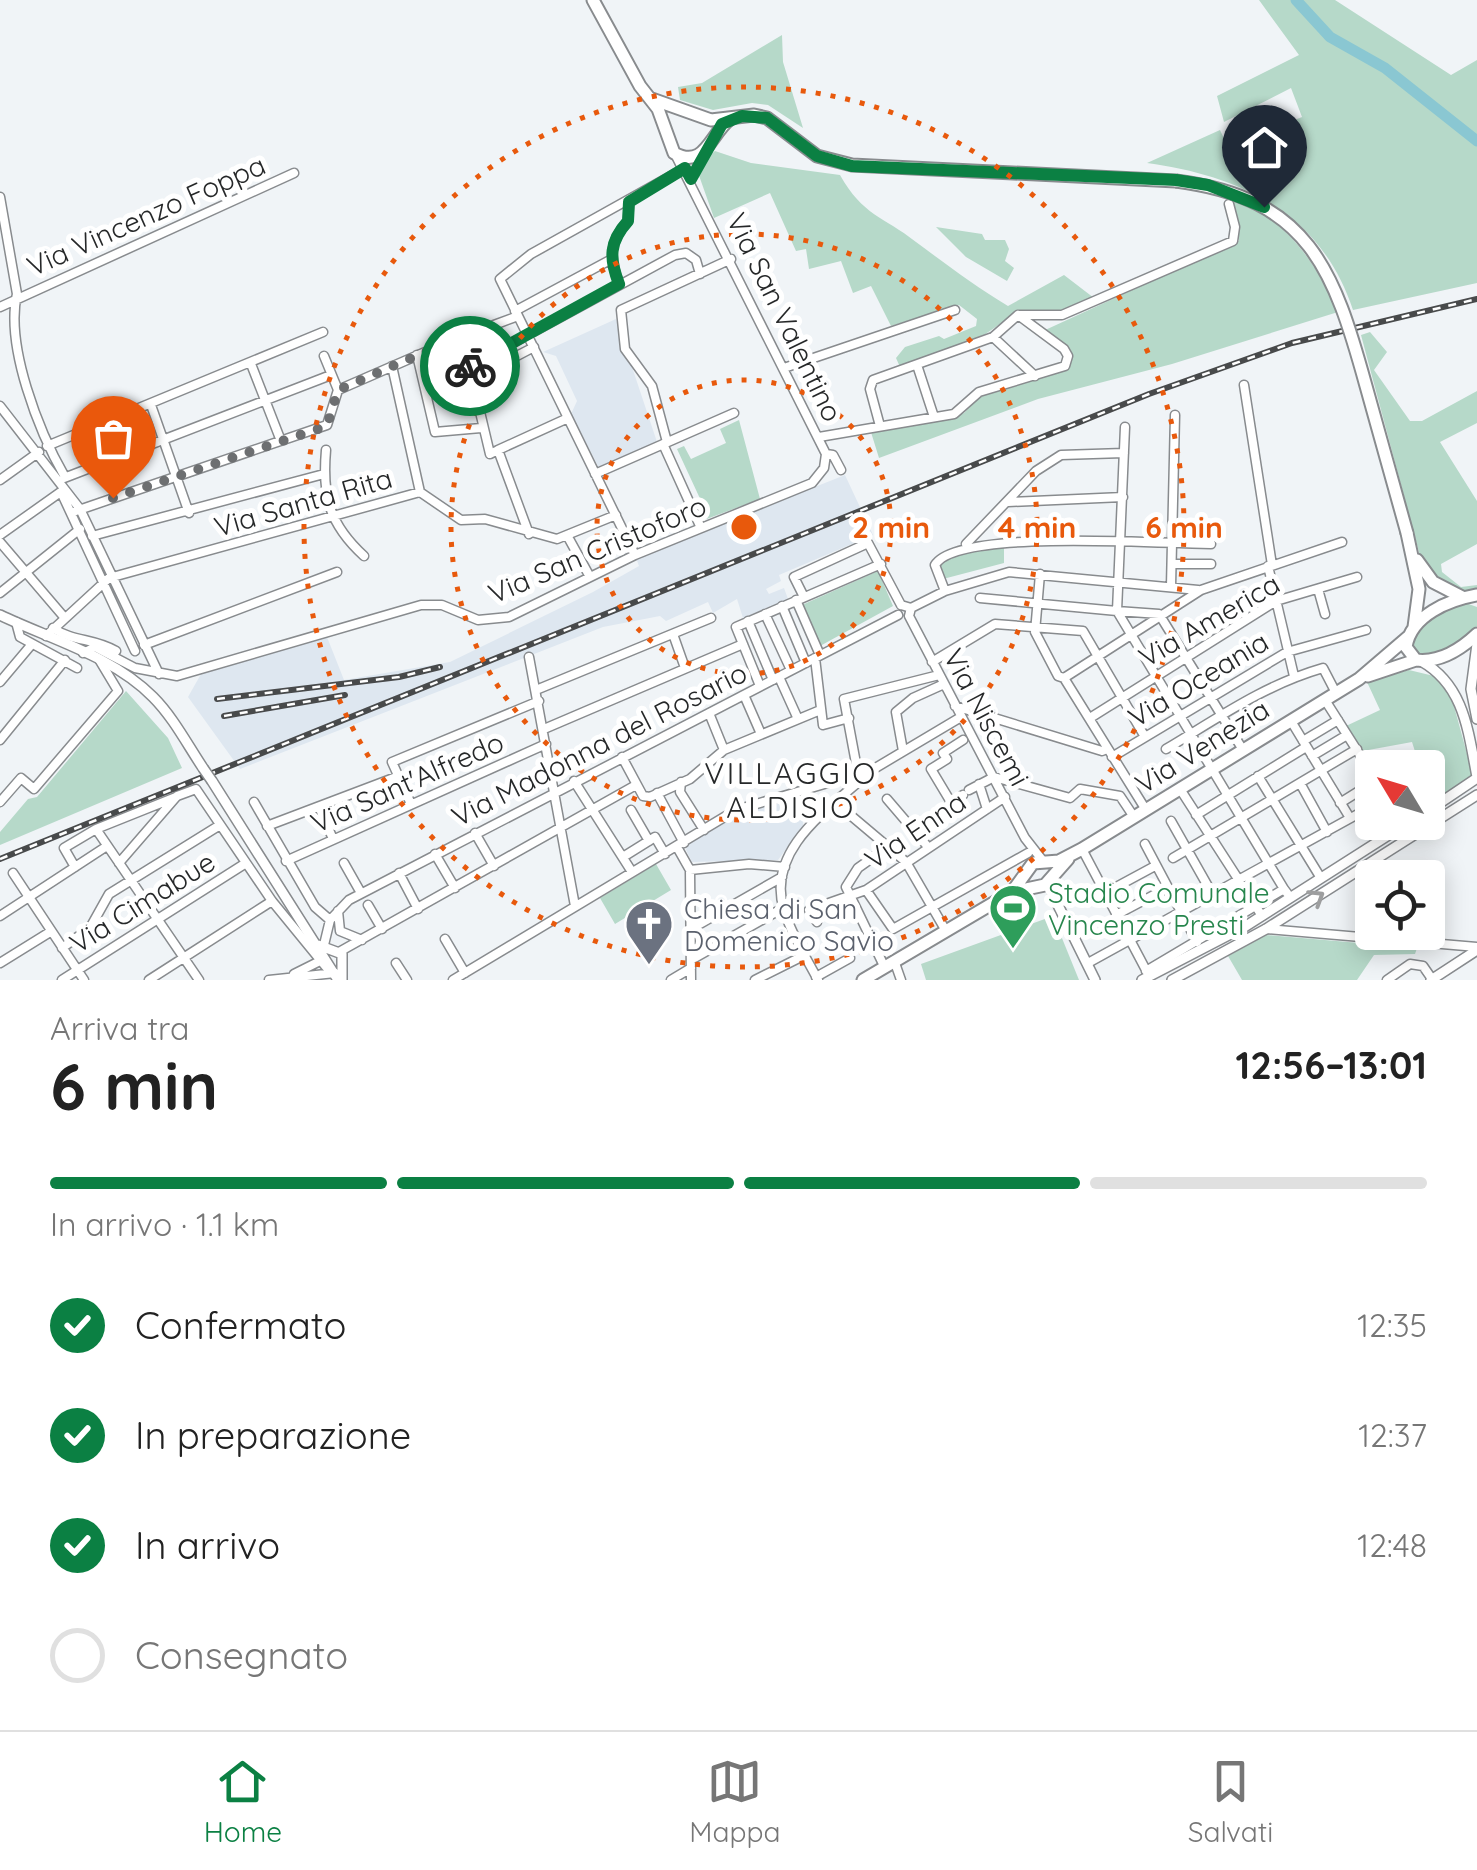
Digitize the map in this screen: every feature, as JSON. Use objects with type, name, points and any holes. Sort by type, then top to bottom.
[{"type":"main road","points":[[595,3],[640,86],[652,100],[674,154],[688,158],[702,154],[730,118]]},
{"type":"main road","points":[[652,100],[693,114],[767,118],[817,156],[852,166],[1176,180],[1208,185],[1264,207],[1303,239],[1330,274],[1346,313],[1412,550],[1420,600],[1408,653],[1418,661]]},
{"type":"main road","points":[[666,135],[670,123],[693,114]]},
{"type":"main road","points":[[693,114],[710,126],[711,141]]},
{"type":"main road","points":[[1412,550],[1433,582],[1471,598]]},
{"type":"main road","name":"Via Venezia","points":[[1076,853],[1359,679],[1444,604],[1471,598]]},
{"type":"main road","name":"Via Venezia","points":[[1359,679],[1454,652],[1477,634]]},
{"type":"main road","points":[[1012,892],[1036,861],[1076,853]]},
{"type":"main road","points":[[862,980],[1012,892],[1037,886],[1076,853]]},
{"type":"main road","points":[[1045,862],[1052,877]]},
{"type":"main road","points":[[1028,870],[1037,886]]},
{"type":"street","points":[[595,3],[610,0]]},
{"type":"street","name":"Via San Valentino","points":[[674,154],[691,179],[826,454],[834,455],[841,470]]},
{"type":"street","points":[[691,179],[702,154]]},
{"type":"street","points":[[635,556],[500,279],[531,254],[685,168]]},
{"type":"street","name":"Via Vincenzo Foppa","points":[[0,308],[294,173]]},
{"type":"street","points":[[0,197],[24,380],[43,449]]},
{"type":"street","points":[[619,284],[610,260],[616,234],[628,221],[629,202]]},
{"type":"street","points":[[880,426],[870,389],[873,380],[993,337],[1018,315],[1062,316],[1232,241],[1235,227],[1229,204]]},
{"type":"street","points":[[469,367],[619,284],[686,253],[696,260],[700,274]]},
{"type":"street","points":[[494,325],[610,260]]},
{"type":"street","points":[[701,528],[665,443],[652,386],[626,349],[621,310],[731,260]]},
{"type":"street","points":[[784,368],[956,310]]},
{"type":"street","points":[[819,437],[962,411],[980,392],[1064,366],[1068,356],[1018,315]]},
{"type":"street","points":[[0,480],[43,449],[322,332]]},
{"type":"street","points":[[338,390],[462,336],[490,454],[568,418]]},
{"type":"street","points":[[993,337],[1034,376]]},
{"type":"street","points":[[472,380],[534,348]]},
{"type":"street","points":[[417,355],[435,432],[481,428]]},
{"type":"street","points":[[76,510],[327,426],[338,390],[324,356]]},
{"type":"street","points":[[251,364],[281,441]]},
{"type":"street","points":[[917,365],[934,418]]},
{"type":"street","points":[[392,366],[420,492]]},
{"type":"street","points":[[62,478],[331,376]]},
{"type":"street","points":[[1244,386],[1276,601],[1294,676]]},
{"type":"street","points":[[151,405],[189,513]]},
{"type":"street","points":[[0,406],[43,449],[62,478],[64,490],[92,536],[135,651]]},
{"type":"street","points":[[595,474],[734,413]]},
{"type":"street","points":[[1171,586],[1175,415]]},
{"type":"street","points":[[0,429],[12,420]]},
{"type":"street","points":[[1125,426],[1117,611],[1178,717],[1288,895],[1376,840]]},
{"type":"street","points":[[326,450],[325,500],[344,537],[364,556]]},
{"type":"street","points":[[498,450],[529,534]]},
{"type":"street","points":[[964,546],[1036,471],[1062,455],[1072,451],[1124,453]]},
{"type":"street","name":"Via San Cristoforo","points":[[82,653],[94,647],[159,674],[196,672],[420,604],[442,605],[473,620],[500,619],[635,556],[812,484],[824,468],[826,454]]},
{"type":"street","points":[[92,536],[324,474]]},
{"type":"street","points":[[64,490],[0,538],[64,616]]},
{"type":"street","name":"Via Santa Rita","points":[[107,580],[420,492],[461,520],[485,518],[529,534],[568,536]]},
{"type":"street","points":[[1008,502],[1123,497]]},
{"type":"street","points":[[76,510],[80,529],[159,674]]},
{"type":"street","points":[[590,578],[568,536],[616,515]]},
{"type":"street","points":[[0,593],[80,529]]},
{"type":"street","points":[[945,590],[936,565],[939,558],[964,546],[1002,541],[1211,544]]},
{"type":"street","points":[[1064,678],[1201,590],[1342,542]]},
{"type":"street","points":[[849,718],[823,725],[818,710],[818,656],[794,577],[868,543],[901,604],[910,612]]},
{"type":"street","points":[[760,686],[736,627],[881,564]]},
{"type":"street","points":[[1172,564],[1212,564]]},
{"type":"street","points":[[144,646],[337,572]]},
{"type":"street","points":[[901,604],[898,615],[945,590],[990,575],[1040,574],[1201,590]]},
{"type":"street","points":[[1040,574],[1035,628],[1058,676],[1064,678],[1146,810]]},
{"type":"street","name":"Via America","points":[[1090,718],[1276,601],[1357,576]]},
{"type":"street","points":[[50,632],[107,580]]},
{"type":"street","points":[[1318,589],[1325,614]]},
{"type":"street","points":[[980,598],[1160,616]]},
{"type":"street","points":[[782,606],[806,662]]},
{"type":"street","name":"Via Niscemi","points":[[910,612],[932,662],[1025,838]]},
{"type":"street","points":[[0,614],[75,639],[97,640],[116,651]]},
{"type":"street","points":[[765,614],[790,670]]},
{"type":"street","name":"Via Madonna del Rosario","points":[[329,921],[338,908],[361,893],[898,615]]},
{"type":"street","points":[[1160,616],[1243,750]]},
{"type":"street","points":[[536,690],[711,618]]},
{"type":"street","points":[[16,622],[17,633],[76,668]]},
{"type":"street","points":[[748,622],[798,719]]},
{"type":"street","points":[[932,662],[996,624],[1084,630],[1145,737]]},
{"type":"street","name":"Via Oceania","points":[[1110,753],[1145,737],[1287,652],[1366,630]]},
{"type":"street","points":[[50,632],[100,660],[153,697],[331,962]]},
{"type":"street","points":[[673,634],[685,668]]},
{"type":"street","points":[[0,682],[32,644]]},
{"type":"street","points":[[544,729],[743,644]]},
{"type":"street","points":[[1477,644],[1471,689],[1477,719]]},
{"type":"street","points":[[529,657],[576,906]]},
{"type":"street","points":[[0,740],[65,660]]},
{"type":"street","points":[[0,802],[20,778],[34,789],[118,691],[100,660]]},
{"type":"street","points":[[1418,661],[1441,672],[1455,691],[1477,777],[1445,799]]},
{"type":"street","points":[[1166,749],[1264,688],[1322,668],[1338,720],[1357,750]]},
{"type":"street","points":[[858,774],[844,699],[939,675]]},
{"type":"street","points":[[904,752],[896,712],[913,698],[944,684]]},
{"type":"street","points":[[744,694],[761,734]]},
{"type":"street","points":[[411,804],[392,762],[539,701]]},
{"type":"street","points":[[955,706],[1110,753]]},
{"type":"street","points":[[622,757],[643,796],[657,793],[681,782],[724,750],[818,710]]},
{"type":"street","points":[[709,712],[724,750]]},
{"type":"street","points":[[850,958],[817,978],[783,908],[783,872],[802,834],[872,770],[961,717]]},
{"type":"street","points":[[1196,815],[1338,720]]},
{"type":"street","points":[[1291,721],[1350,818]]},
{"type":"street","points":[[1312,756],[1348,735]]},
{"type":"street","points":[[963,740],[943,752],[946,760],[931,769],[965,823]]},
{"type":"street","name":"Via Sant'Alfredo","points":[[286,860],[546,744]]},
{"type":"street","points":[[1173,858],[1355,751]]},
{"type":"street","points":[[445,939],[461,977],[736,810],[872,770]]},
{"type":"street","points":[[266,826],[398,776]]},
{"type":"street","points":[[1258,776],[1318,875]]},
{"type":"street","points":[[916,829],[955,808],[966,792],[994,777],[1070,798],[1080,789],[1120,796],[1134,817]]},
{"type":"street","points":[[574,782],[632,872]]},
{"type":"street","points":[[681,782],[680,792],[704,830]]},
{"type":"street","points":[[1300,783],[1327,832]]},
{"type":"street","points":[[979,784],[987,809]]},
{"type":"street","points":[[269,980],[331,962],[358,942],[636,785]]},
{"type":"street","points":[[75,867],[64,848],[96,829],[196,788],[272,901],[331,962]]},
{"type":"street","points":[[1180,789],[1262,916]]},
{"type":"street","points":[[657,793],[690,870],[691,980]]},
{"type":"street","points":[[1340,803],[1355,794]]},
{"type":"street","points":[[119,863],[178,796]]},
{"type":"street","name":"Via Enna","points":[[817,922],[810,910],[866,890],[1005,797]]},
{"type":"street","points":[[1172,980],[1266,930],[1475,798]]},
{"type":"street","points":[[886,799],[928,847]]},
{"type":"street","points":[[254,802],[286,860],[329,921],[331,962]]},
{"type":"street","points":[[836,803],[906,862],[946,931]]},
{"type":"street","points":[[318,806],[333,839]]},
{"type":"street","points":[[630,810],[649,841]]},
{"type":"street","points":[[1088,964],[1241,883],[1355,816]]},
{"type":"street","points":[[1171,822],[1214,897]]},
{"type":"street","points":[[62,948],[90,928],[109,894],[220,825]]},
{"type":"street","points":[[96,829],[199,980]]},
{"type":"street","points":[[475,833],[494,866]]},
{"type":"street","points":[[623,857],[655,837],[666,854]]},
{"type":"street","points":[[1025,838],[1028,870]]},
{"type":"street","points":[[1025,838],[1045,862]]},
{"type":"street","points":[[1146,976],[1262,916],[1378,840]]},
{"type":"street","points":[[1145,844],[1196,942]]},
{"type":"street","points":[[0,916],[108,846]]},
{"type":"street","points":[[889,846],[849,877],[849,899],[901,980]]},
{"type":"street","points":[[866,890],[893,928],[1028,853]]},
{"type":"street","points":[[1076,853],[1132,940],[1146,976]]},
{"type":"street","points":[[436,854],[455,888]]},
{"type":"street","name":"Via Cimabue","points":[[62,980],[246,862]]},
{"type":"street","points":[[344,862],[361,893]]},
{"type":"street","points":[[690,870],[749,864],[783,872]]},
{"type":"street","points":[[1104,893],[1156,866]]},
{"type":"street","points":[[690,928],[783,872]]},
{"type":"street","points":[[13,873],[84,980]]},
{"type":"street","points":[[399,873],[418,908]]},
{"type":"street","points":[[1052,877],[1053,895],[1095,980]]},
{"type":"street","points":[[1037,886],[1053,895]]},
{"type":"street","points":[[1116,916],[1167,888]]},
{"type":"street","points":[[1146,976],[1284,889]]},
{"type":"street","points":[[149,980],[272,901]]},
{"type":"street","points":[[368,905],[382,929]]},
{"type":"street","points":[[338,908],[340,932],[358,942]]},
{"type":"street","points":[[672,980],[691,964],[783,908]]},
{"type":"street","points":[[1266,930],[1477,948]]},
{"type":"street","points":[[0,964],[50,932]]},
{"type":"street","points":[[286,978],[331,962],[358,942]]},
{"type":"street","points":[[1449,946],[1464,958]]},
{"type":"street","points":[[1387,980],[1410,964],[1422,966],[1431,979],[1477,948]]},
{"type":"street","points":[[755,980],[805,955]]},
{"type":"street","points":[[396,963],[407,980]]},
{"type":"shaded area","points":[[616,319],[657,442],[599,468],[571,414],[577,401],[556,356],[543,352]]},
{"type":"shaded area","points":[[845,475],[873,535],[779,575],[781,581],[766,589],[769,594],[784,588],[788,599],[743,618],[737,599],[713,613],[708,602],[666,621],[660,616],[603,627],[240,769],[188,697],[201,674],[327,637],[344,680],[450,662],[593,592],[639,566],[636,558]]},
{"type":"shaded area","points":[[802,794],[803,826],[778,860],[692,862],[686,850],[688,842],[745,810]]},
{"type":"green space","points":[[1259,0],[1335,0],[1451,75],[1477,60],[1477,283],[1353,310],[1339,276],[1321,248],[1299,224],[1273,205],[1214,178],[1147,163],[1220,130],[1228,147],[1302,117],[1291,88],[1224,122],[1217,96],[1299,55]]},
{"type":"green space","points":[[782,35],[783,62],[803,128],[768,105],[752,103],[713,110],[680,100],[678,87],[702,83]]},
{"type":"green space","points":[[715,151],[751,163],[840,175],[865,207],[1008,306],[1064,275],[1094,298],[1063,312],[1013,315],[984,335],[900,367],[896,358],[905,347],[939,336],[944,339],[976,326],[977,319],[959,305],[891,326],[871,286],[853,293],[841,261],[809,269],[806,249],[796,251],[770,193],[714,218],[696,167]]},
{"type":"green space","points":[[1232,200],[1268,218],[1297,244],[1320,276],[1338,312],[1172,364],[1038,399],[879,458],[870,429],[964,413],[984,392],[1069,367],[1068,349],[1043,331],[1239,241]]},
{"type":"green space","points":[[936,227],[982,234],[985,240],[1005,240],[1009,249],[1005,261],[1014,268],[1007,281],[966,257]]},
{"type":"green space","points":[[1370,332],[1387,352],[1374,370],[1410,421],[1422,421],[1477,391],[1477,423],[1440,442],[1477,501],[1477,544],[1441,564],[1442,572],[1461,587],[1477,585],[1477,591],[1458,589],[1444,582],[1420,556],[1361,335]]},
{"type":"green space","points":[[739,420],[760,499],[704,520],[699,508],[703,505],[677,449],[684,446],[691,459],[726,443],[720,429]]},
{"type":"green space","points":[[1004,544],[1004,563],[943,579],[939,567],[947,555]]},
{"type":"green space","points":[[878,571],[893,606],[820,646],[802,605]]},
{"type":"green space","points":[[1463,602],[1477,607],[1477,626],[1453,647],[1419,657],[1410,645],[1420,630],[1439,613]]},
{"type":"green space","points":[[1409,670],[1438,677],[1451,695],[1473,776],[1445,794],[1445,750],[1415,750],[1412,742],[1362,750],[1346,726],[1380,710],[1367,682]]},
{"type":"green space","points":[[126,691],[168,738],[182,768],[0,845],[0,832],[28,799],[37,797]]},
{"type":"green space","points":[[656,864],[671,890],[615,924],[600,898]]},
{"type":"green space","name":"Stadio Comunale Vincenzo Presti","points":[[1053,916],[1079,980],[926,980],[921,964]]},
{"type":"green space","points":[[1266,935],[1355,943],[1355,950],[1416,950],[1415,954],[1374,955],[1357,980],[1242,980],[1228,956]]},
{"type":"waterway","points":[[1296,0],[1330,37],[1385,68],[1477,141]]},
{"type":"railway","points":[[0,859],[1149,394],[1292,343],[1477,299]]},
{"type":"railway","points":[[217,699],[399,677],[440,667]]},
{"type":"railway","points":[[224,716],[345,695]]},
{"type":"way so far","points":[[113,498],[327,426],[338,390],[462,336],[470,366]]},
{"type":"place","name":"Stadio Comunale Vincenzo Presti","points":[[1013,950]]},
{"type":"place","name":"Chiesa di San Domenico Savio","points":[[649,966]]},
{"type":"district","name":"VILLAGGIO ALDISIO","points":[[791,790]]},
{"type":"route","points":[[470,366],[619,284],[610,260],[616,234],[628,221],[629,202],[685,168],[691,179],[702,154],[730,118],[767,118],[817,156],[852,166],[1176,180],[1239,194],[1264,207]]}]
